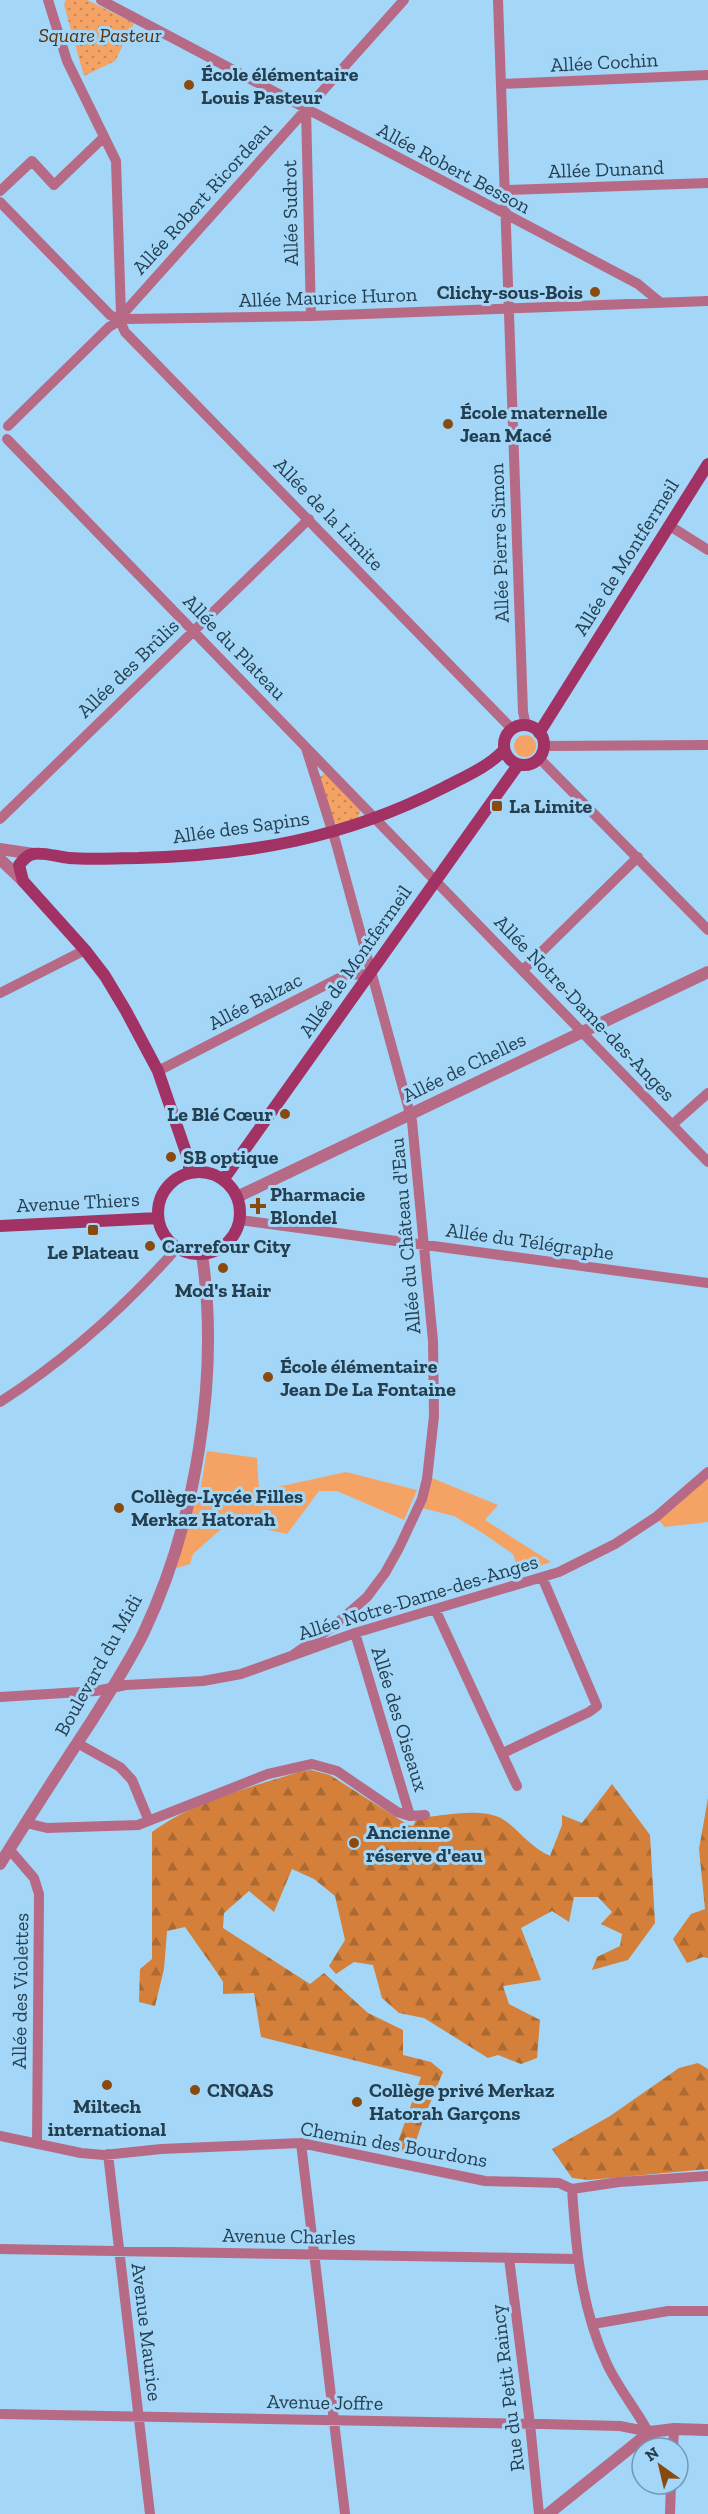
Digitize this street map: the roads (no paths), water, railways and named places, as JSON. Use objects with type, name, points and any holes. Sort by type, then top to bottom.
[{"type":"main road","name":"Allée de Montfermeil","points":[[539,733],[708,464]]},
{"type":"main road","points":[[526,725],[539,733],[544,746],[539,758],[530,765],[518,765],[509,759],[504,750],[505,738],[512,729],[526,725]]},
{"type":"main road","name":"Allée des Sapins","points":[[33,854],[80,858],[182,856],[292,843],[375,819],[462,778],[495,759],[504,750]]},
{"type":"main road","name":"Allée de Montfermeil","points":[[223,1180],[518,765]]},
{"type":"main road","points":[[33,854],[19,865],[23,881],[85,950],[105,976],[126,1011],[158,1071],[189,1161],[189,1173]]},
{"type":"main road","points":[[204,1172],[223,1180],[237,1197],[240,1220],[236,1233],[218,1250],[202,1255],[177,1248],[167,1240],[158,1218],[161,1198],[166,1189],[178,1178],[189,1173],[204,1172]]},
{"type":"main road","name":"Avenue Thiers","points":[[0,1226],[158,1218]]},
{"type":"street","points":[[48,0],[67,61],[116,161],[122,319]]},
{"type":"street","name":"Allée Robert Besson","points":[[101,0],[638,284],[661,303]]},
{"type":"street","name":"Allée Robert Ricordeau","points":[[4,424],[109,327],[122,319],[404,0]]},
{"type":"street","name":"Allée Pierre Simon","points":[[498,0],[523,712],[526,725]]},
{"type":"street","name":"Allée Cochin","points":[[501,84],[708,75]]},
{"type":"street","name":"Allée Sudrot","points":[[306,109],[311,316]]},
{"type":"street","points":[[0,191],[32,161],[54,185],[104,137]]},
{"type":"street","name":"Allée Dunand","points":[[505,190],[708,183]]},
{"type":"street","name":"Allée de la Limite","points":[[0,202],[110,315],[122,319],[125,332],[512,729]]},
{"type":"street","name":"Allée Maurice Huron","points":[[122,319],[311,316],[708,301]]},
{"type":"street","points":[[4,424],[10,434],[4,441]]},
{"type":"street","name":"Allée du Plateau","points":[[4,441],[193,630],[436,880]]},
{"type":"street","name":"Allée des Brûlis","points":[[0,819],[309,519]]},
{"type":"street","points":[[670,525],[708,550]]},
{"type":"street","name":"Allée du Château d'Eau","points":[[293,1655],[335,1625],[367,1596],[385,1573],[422,1499],[427,1479],[434,1416],[433,1341],[411,1114],[332,832],[315,780],[311,758],[303,742]]},
{"type":"street","points":[[544,746],[708,745]]},
{"type":"street","points":[[539,758],[708,930]]},
{"type":"street","points":[[315,780],[320,772],[326,770],[332,773]]},
{"type":"street","name":"Allée des Sapins","points":[[0,849],[33,854]]},
{"type":"street","points":[[523,970],[638,857]]},
{"type":"street","points":[[0,859],[23,881]]},
{"type":"street","name":"Allée Notre-Dame-des-Anges","points":[[436,880],[708,1162]]},
{"type":"street","points":[[0,993],[85,950]]},
{"type":"street","name":"Allée de Chelles","points":[[237,1197],[708,972]]},
{"type":"street","name":"Allée Balzac","points":[[158,1071],[345,975],[371,974]]},
{"type":"street","points":[[673,1124],[708,1093]]},
{"type":"street","name":"Allée du Télégraphe","points":[[240,1220],[708,1283]]},
{"type":"street","points":[[0,1402],[85,1341],[134,1296],[177,1248]]},
{"type":"street","name":"Boulevard du Midi","points":[[0,1864],[111,1689],[143,1634],[167,1578],[190,1500],[201,1431],[208,1341],[202,1255]]},
{"type":"street","name":"Allée Notre-Dame-des-Anges","points":[[0,1697],[111,1689],[126,1685],[203,1681],[241,1674],[355,1633],[559,1572],[615,1544],[663,1512],[708,1472]]},
{"type":"street","points":[[503,1753],[597,1706],[542,1577]]},
{"type":"street","points":[[435,1609],[517,1786]]},
{"type":"street","name":"Allée des Oiseaux","points":[[355,1633],[410,1815]]},
{"type":"street","points":[[77,1743],[120,1767],[132,1780],[148,1821]]},
{"type":"street","points":[[26,1823],[47,1828],[138,1825],[268,1774],[312,1764],[337,1771],[397,1812],[425,1815]]},
{"type":"street","name":"Allée des Violettes","points":[[9,1849],[34,1878],[39,1894],[37,2144]]},
{"type":"street","name":"Chemin des Bourdons","points":[[0,2136],[81,2153],[108,2154],[161,2149],[301,2143],[485,2181],[559,2183],[572,2189],[619,2182],[708,2176]]},
{"type":"street","points":[[301,2143],[345,2514]]},
{"type":"street","name":"Avenue Maurice","points":[[108,2154],[150,2514]]},
{"type":"street","points":[[572,2189],[582,2294],[608,2365],[652,2436]]},
{"type":"street","name":"Avenue Charles","points":[[0,2249],[577,2259]]},
{"type":"street","name":"Rue du Petit Raincy","points":[[509,2258],[539,2514]]},
{"type":"street","points":[[592,2324],[668,2311],[708,2311]]},
{"type":"street","name":"Avenue Joffre","points":[[0,2414],[620,2426],[650,2432]]},
{"type":"street","points":[[674,2429],[674,2436]]},
{"type":"street","points":[[548,2514],[650,2432],[674,2429],[708,2430]]},
{"type":"street","points":[[670,2514],[671,2496]]},
{"type":"place","name":"École élémentaire Louis Pasteur","points":[[189,85]]},
{"type":"place","name":"Clichy-sous-Bois","points":[[595,292]]},
{"type":"place","name":"École maternelle Jean Macé","points":[[448,424]]},
{"type":"place","name":"La Limite","points":[[497,806]]},
{"type":"place","name":"Le Blé Cœur","points":[[285,1114]]},
{"type":"place","name":"SB optique","points":[[171,1157]]},
{"type":"place","name":"Pharmacie Blondel","points":[[258,1206]]},
{"type":"place","name":"Le Plateau","points":[[93,1230]]},
{"type":"place","name":"Carrefour City","points":[[150,1246]]},
{"type":"place","name":"Mod's Hair","points":[[223,1268]]},
{"type":"place","name":"École élémentaire Jean De La Fontaine","points":[[268,1377]]},
{"type":"place","name":"Collège-Lycée Filles Merkaz Hatorah","points":[[119,1508]]},
{"type":"place","name":"Ancienne réserve d'eau","points":[[354,1843]]},
{"type":"place","name":"Miltech international","points":[[107,2085]]},
{"type":"place","name":"CNQAS","points":[[195,2090]]},
{"type":"place","name":"Collège privé Merkaz Hatorah Garçons","points":[[357,2102]]},
{"type":"park label","name":"Square Pasteur","points":[[100,35]]}]
